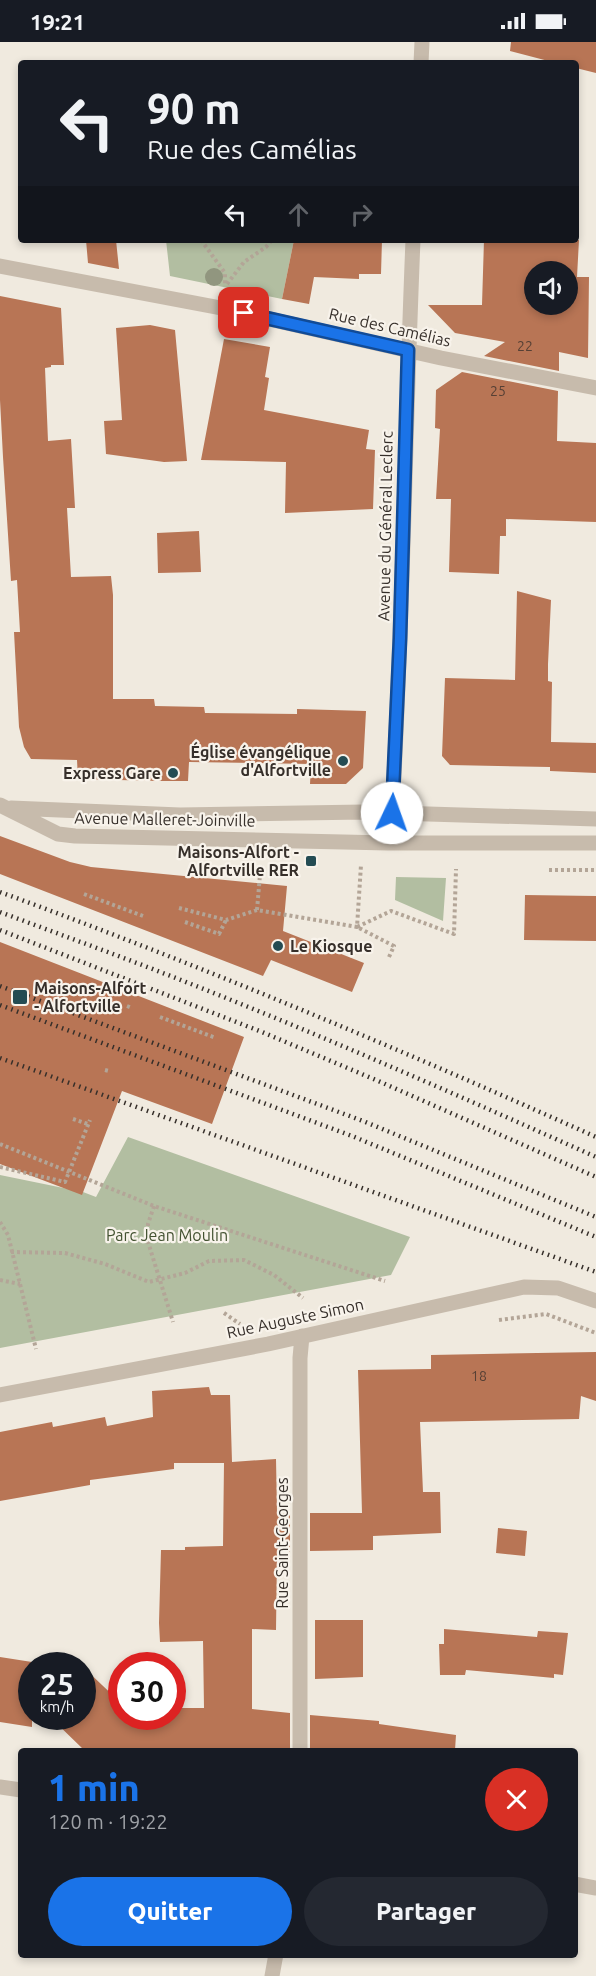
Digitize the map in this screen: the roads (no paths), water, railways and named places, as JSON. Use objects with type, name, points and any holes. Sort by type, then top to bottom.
[{"type":"street","points":[[421,60],[422,42]]},
{"type":"street","name":"Avenue du Général Leclerc","points":[[392,813],[413,243]]},
{"type":"street","name":"Rue des Camélias","points":[[0,266],[221,308],[408,350],[596,388]]},
{"type":"street","name":"Avenue Malleret-Joinville","points":[[2,804],[180,815],[330,812],[596,819]]},
{"type":"street","name":"Avenue Malleret-Joinville","points":[[2,804],[57,834],[388,843],[596,843]]},
{"type":"street","name":"Rue Auguste Simon","points":[[0,1395],[302,1336],[524,1287],[558,1288],[596,1301]]},
{"type":"street","name":"Rue Saint-Georges","points":[[300,1748],[300,1358],[302,1336]]},
{"type":"street","points":[[0,1787],[18,1790]]},
{"type":"street","points":[[578,1885],[596,1888]]},
{"type":"street","points":[[272,1976],[275,1958]]},
{"type":"railway","points":[[0,892],[300,1009],[596,1137]]},
{"type":"railway","points":[[0,912],[293,1025],[596,1157]]},
{"type":"railway","points":[[0,930],[262,1032],[596,1177]]},
{"type":"railway","points":[[0,986],[363,1121],[596,1217]]},
{"type":"railway","points":[[0,1005],[352,1136],[596,1237]]},
{"type":"railway","points":[[0,1058],[596,1272]]},
{"type":"place","name":"Église évangélique d'Alfortville","points":[[343,761]]},
{"type":"place","name":"Express Gare","points":[[173,773]]},
{"type":"place","name":"Maisons-Alfort - Alfortville RER","points":[[311,861]]},
{"type":"place","name":"Le Kiosque","points":[[278,946]]},
{"type":"place","name":"Maisons-Alfort - Alfortville","points":[[20,997]]},
{"type":"park label","name":"Parc Jean Moulin","points":[[167,1235]]}]
